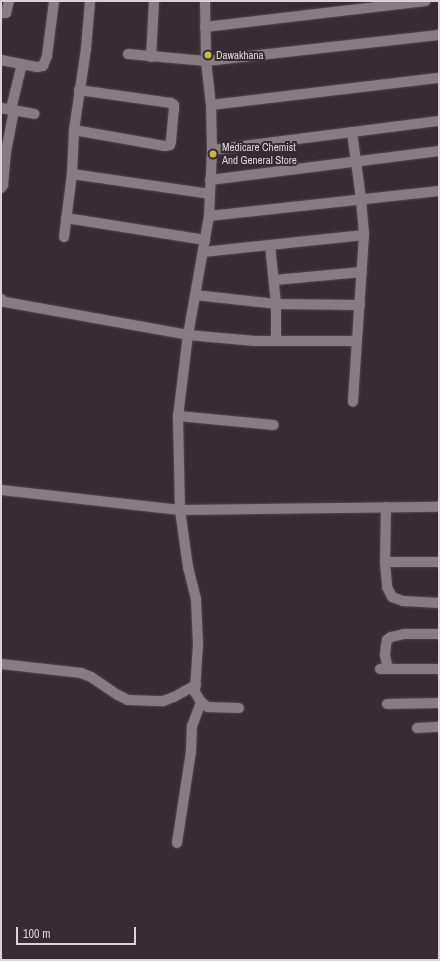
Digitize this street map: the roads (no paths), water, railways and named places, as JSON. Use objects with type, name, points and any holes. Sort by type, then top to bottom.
[{"type":"street","points":[[1,13],[6,13],[9,1]]},
{"type":"street","points":[[1,60],[37,67],[43,66],[46,62],[54,1]]},
{"type":"street","points":[[64,237],[72,174],[74,130],[86,49],[90,1]]},
{"type":"street","points":[[151,57],[154,1]]},
{"type":"street","points":[[205,1],[206,61],[211,105],[212,150],[209,216],[188,335],[178,416],[180,510],[188,568],[196,599],[198,644],[195,692],[201,702],[208,707],[239,708]]},
{"type":"street","points":[[205,27],[425,1]]},
{"type":"street","points":[[128,54],[206,61],[439,34]]},
{"type":"street","points":[[1,188],[3,185],[4,151],[9,109],[22,64]]},
{"type":"street","points":[[211,105],[439,78]]},
{"type":"street","points":[[74,130],[165,146],[170,145],[171,141],[174,105],[171,103],[79,90]]},
{"type":"street","points":[[9,109],[34,114]]},
{"type":"street","points":[[212,150],[439,121]]},
{"type":"street","points":[[352,132],[364,235],[353,402]]},
{"type":"street","points":[[210,180],[439,151]]},
{"type":"street","points":[[72,174],[210,194]]},
{"type":"street","points":[[209,216],[439,191]]},
{"type":"street","points":[[66,218],[205,240]]},
{"type":"street","points":[[203,252],[364,235]]},
{"type":"street","points":[[270,245],[275,280],[276,341]]},
{"type":"street","points":[[275,280],[362,272]]},
{"type":"street","points":[[195,295],[276,304],[360,305]]},
{"type":"street","points":[[1,299],[6,302],[188,335],[276,341],[357,341]]},
{"type":"street","points":[[178,416],[274,425]]},
{"type":"street","points":[[1,490],[180,510],[439,507]]},
{"type":"street","points":[[386,507],[385,562],[387,587],[392,597],[403,601],[439,603]]},
{"type":"street","points":[[385,562],[439,562]]},
{"type":"street","points":[[439,634],[404,634],[391,637],[387,640],[384,669],[439,669]]},
{"type":"street","points":[[1,664],[81,673],[91,677],[128,700],[163,701],[196,685]]},
{"type":"street","points":[[177,843],[191,752],[192,726],[201,702]]},
{"type":"street","points":[[387,704],[439,703]]},
{"type":"street","points":[[417,728],[439,727]]},
{"type":"place","name":"Dawakhana","points":[[208,55]]},
{"type":"place","name":"Medicare Chemist And General Store","points":[[213,154]]}]
